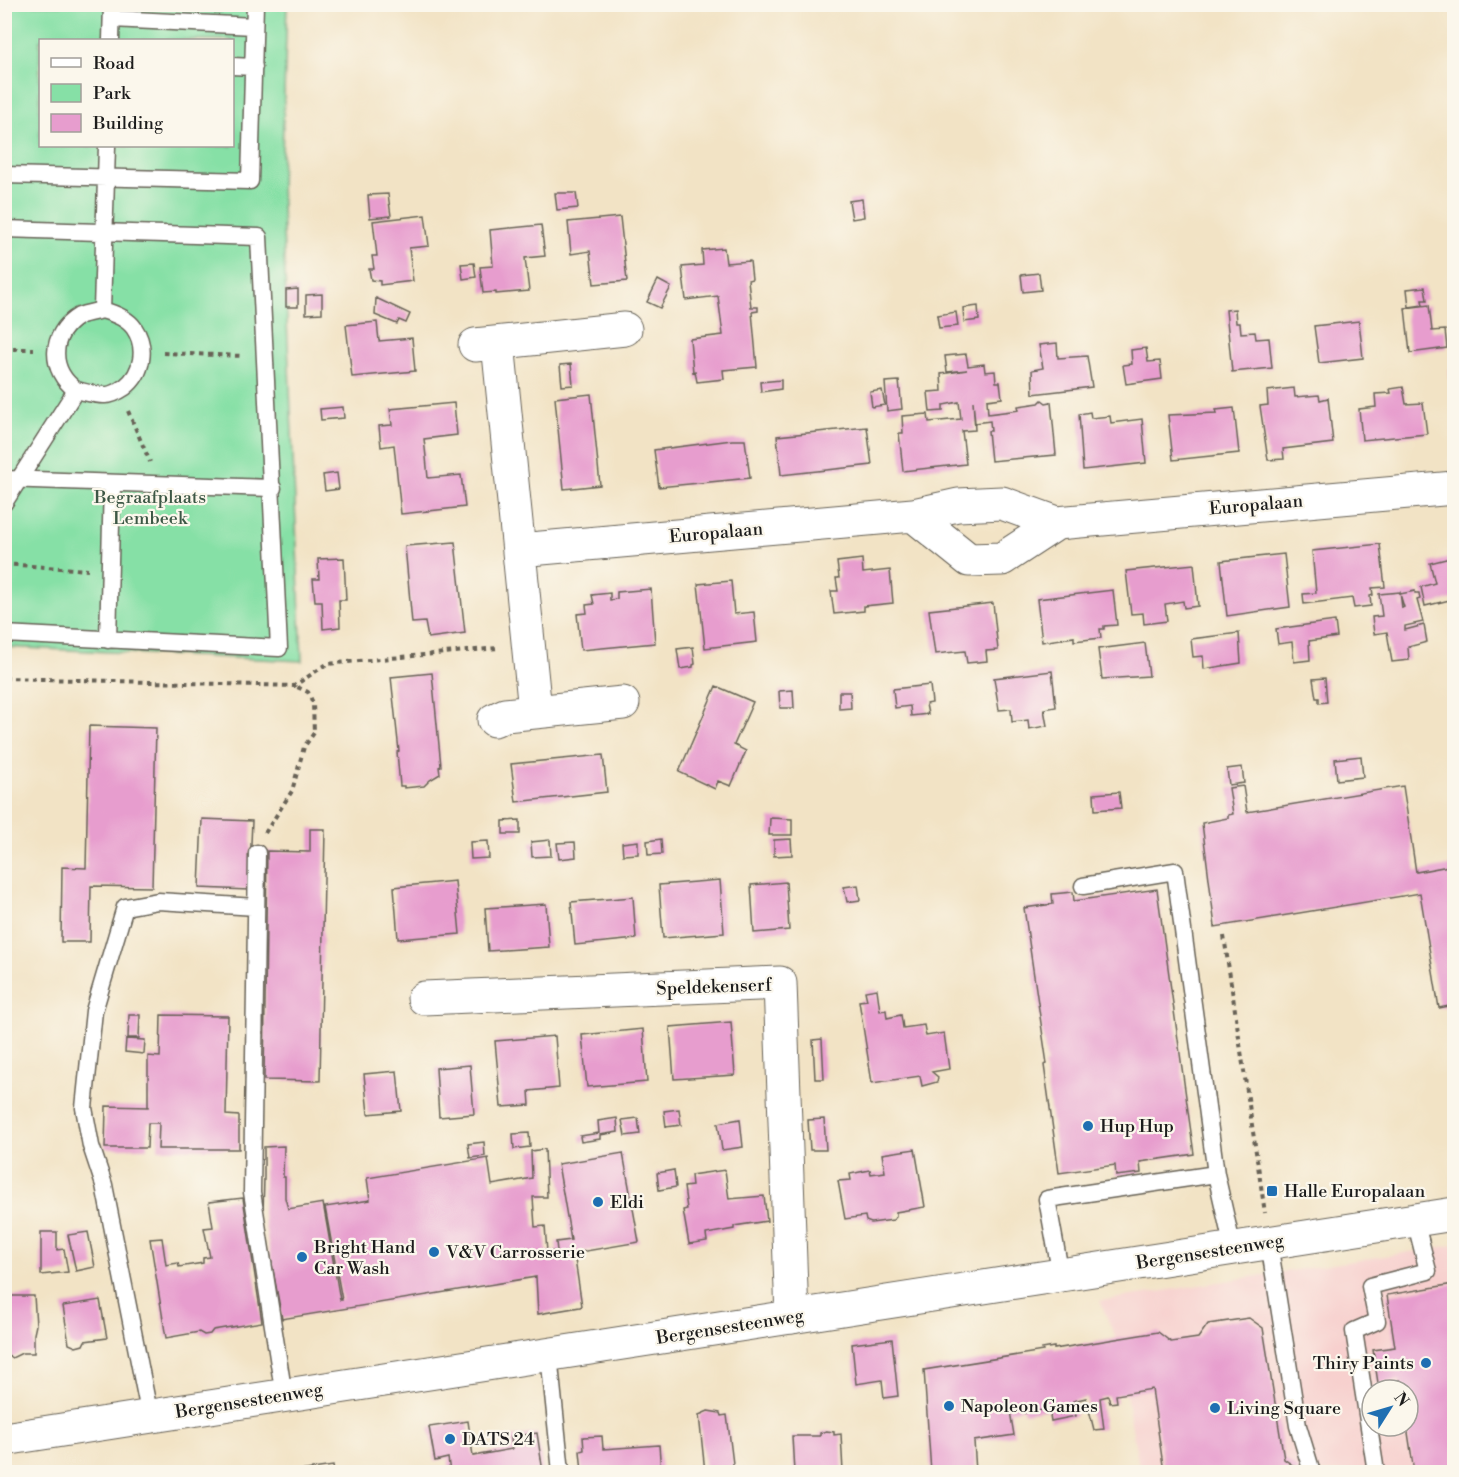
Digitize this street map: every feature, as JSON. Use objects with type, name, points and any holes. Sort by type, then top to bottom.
[{"type":"street","points":[[536,711],[519,550],[486,344],[625,329]]},
{"type":"street","name":"Europalaan","points":[[519,550],[913,515],[958,505],[1002,504],[1057,523],[1455,488]]},
{"type":"street","name":"Europalaan","points":[[913,515],[969,560],[1002,559],[1057,523]]},
{"type":"street","points":[[494,720],[505,715],[623,703]]},
{"type":"street","name":"Speldekenserf","points":[[424,998],[780,983],[792,1317]]},
{"type":"street","name":"Bergensesteenweg","points":[[4,1439],[1455,1214]]},
{"type":"lane","points":[[4,174],[250,181],[255,4]]},
{"type":"lane","points":[[111,39],[112,12],[254,26]]},
{"type":"lane","points":[[234,66],[254,67]]},
{"type":"lane","points":[[102,310],[107,147]]},
{"type":"lane","points":[[4,229],[259,237],[279,648],[4,634]]},
{"type":"lane","points":[[102,310],[113,313],[134,328],[142,353],[142,363],[129,383],[119,391],[105,396],[76,390],[66,382],[57,367],[56,349],[66,326],[81,315],[102,310]]},
{"type":"lane","points":[[4,503],[12,479],[76,390]]},
{"type":"lane","points":[[12,479],[273,488]]},
{"type":"lane","points":[[108,640],[112,484]]},
{"type":"lane","points":[[257,853],[252,1192],[284,1396]]},
{"type":"lane","points":[[1083,886],[1175,871],[1216,1174],[1233,1249]]},
{"type":"lane","points":[[150,1417],[104,1185],[91,1146],[84,1108],[94,1011],[125,907],[158,901],[256,907]]},
{"type":"lane","points":[[1061,1276],[1047,1199],[1216,1174]]},
{"type":"lane","points":[[1376,1473],[1354,1330],[1377,1321],[1370,1286],[1428,1271],[1415,1220]]},
{"type":"lane","points":[[1269,1243],[1298,1426],[1312,1473]]},
{"type":"lane","points":[[549,1355],[561,1473]]},
{"type":"path","points":[[4,349],[56,349]]},
{"type":"path","points":[[142,353],[265,357]]},
{"type":"path","points":[[119,391],[160,484]]},
{"type":"path","points":[[4,564],[110,572]]},
{"type":"path","points":[[257,853],[266,830],[292,791],[304,747],[314,733],[313,703],[308,692],[294,686]]},
{"type":"path","points":[[1224,936],[1269,1243]]},
{"type":"shaded area","points":[[1454,1245],[1454,1472],[1140,1472],[1116,1339],[1100,1301]]},
{"type":"green space","name":"Begraafplaats Lembeek","points":[[5,5],[287,5],[281,185],[302,661],[5,647]]},
{"type":"building","points":[[555,193],[576,193],[578,208],[557,210]]},
{"type":"building","points":[[388,194],[391,216],[370,218],[368,195]]},
{"type":"building","points":[[862,199],[864,217],[852,219],[849,201]]},
{"type":"building","points":[[425,215],[429,246],[409,248],[413,281],[380,285],[380,281],[371,280],[369,269],[374,269],[372,256],[377,256],[373,221]]},
{"type":"building","points":[[620,217],[627,281],[594,284],[590,251],[571,254],[568,222]]},
{"type":"building","points":[[541,225],[545,256],[525,258],[529,291],[483,293],[480,267],[493,266],[490,230]]},
{"type":"building","points":[[724,248],[726,263],[750,261],[752,279],[748,280],[751,307],[758,307],[758,311],[752,312],[757,367],[723,370],[724,379],[697,382],[695,371],[693,372],[690,339],[723,335],[718,296],[686,300],[682,267],[703,265],[702,250]]},
{"type":"building","points":[[474,263],[476,277],[463,279],[461,264]]},
{"type":"building","points":[[1039,273],[1041,290],[1023,292],[1021,275]]},
{"type":"building","points":[[658,280],[671,287],[660,308],[647,302]]},
{"type":"building","points":[[1425,287],[1427,300],[1422,300],[1423,305],[1409,307],[1407,289]]},
{"type":"building","points":[[298,289],[298,307],[286,307],[286,290]]},
{"type":"building","points":[[322,294],[322,313],[306,314],[306,295]]},
{"type":"building","points":[[376,298],[410,314],[406,323],[399,320],[397,324],[375,315]]},
{"type":"building","points":[[1429,305],[1432,331],[1445,330],[1447,348],[1410,353],[1405,308]]},
{"type":"building","points":[[978,306],[979,320],[964,322],[963,308]]},
{"type":"building","points":[[1235,309],[1236,323],[1240,323],[1241,333],[1255,332],[1256,339],[1269,338],[1272,368],[1232,372],[1226,310]]},
{"type":"building","points":[[956,312],[958,326],[939,328],[937,315]]},
{"type":"building","points":[[1359,321],[1363,358],[1319,363],[1314,326]]},
{"type":"building","points":[[377,322],[379,341],[412,338],[415,371],[352,377],[346,325]]},
{"type":"building","points":[[1057,343],[1058,358],[1087,356],[1092,387],[1033,394],[1032,370],[1043,368],[1039,345]]},
{"type":"building","points":[[1146,348],[1148,362],[1160,361],[1162,379],[1126,384],[1123,365],[1132,364],[1131,350]]},
{"type":"building","points":[[966,354],[968,366],[984,364],[985,372],[995,371],[996,382],[1000,382],[1002,398],[987,400],[988,414],[1019,410],[1018,406],[1039,403],[1042,400],[1046,403],[1051,402],[1056,455],[991,461],[988,431],[991,431],[990,421],[975,423],[973,401],[975,430],[962,431],[966,464],[903,471],[899,433],[903,433],[902,416],[928,414],[929,422],[961,419],[959,402],[943,405],[943,411],[930,412],[928,392],[942,391],[941,374],[967,370],[947,372],[945,356]]},
{"type":"building","points":[[571,364],[573,385],[562,386],[560,365]]},
{"type":"building","points":[[1449,369],[1454,369],[1454,411],[1453,411]]},
{"type":"building","points":[[781,380],[781,389],[761,392],[760,382]]},
{"type":"building","points":[[899,381],[902,409],[887,411],[885,382]]},
{"type":"building","points":[[1403,387],[1406,404],[1423,403],[1427,434],[1362,440],[1359,409],[1376,407],[1375,394],[1391,393],[1390,389]]},
{"type":"building","points":[[1294,388],[1295,397],[1319,395],[1320,400],[1328,398],[1333,443],[1283,449],[1284,459],[1268,460],[1260,406],[1268,405],[1267,391]]},
{"type":"building","points":[[882,390],[885,405],[872,407],[870,392]]},
{"type":"building","points":[[591,394],[600,485],[564,489],[555,398]]},
{"type":"building","points":[[454,403],[457,435],[424,439],[428,478],[461,475],[465,507],[401,514],[394,445],[381,447],[379,426],[392,425],[390,409]]},
{"type":"building","points":[[343,407],[344,418],[321,420],[320,409]]},
{"type":"building","points":[[1234,408],[1239,453],[1173,460],[1168,415],[1217,413],[1216,410]]},
{"type":"building","points":[[1090,412],[1091,418],[1110,416],[1111,423],[1142,419],[1146,463],[1083,470],[1079,414]]},
{"type":"building","points":[[867,427],[872,465],[781,475],[777,436]]},
{"type":"building","points":[[745,440],[750,478],[659,487],[654,450]]},
{"type":"building","points":[[337,473],[339,489],[325,491],[323,475]]},
{"type":"building","points":[[455,542],[465,633],[428,638],[425,622],[412,623],[405,546]]},
{"type":"building","points":[[1380,544],[1385,587],[1372,588],[1371,606],[1354,608],[1352,598],[1304,604],[1303,594],[1316,593],[1312,551]]},
{"type":"building","points":[[1284,554],[1290,607],[1227,616],[1221,561]]},
{"type":"building","points":[[1454,557],[1454,599],[1425,606],[1421,587],[1435,583],[1430,563]]},
{"type":"building","points":[[344,558],[346,600],[339,600],[340,627],[323,629],[322,601],[315,601],[313,579],[319,579],[318,559]]},
{"type":"building","points":[[862,559],[863,573],[890,570],[893,603],[864,606],[864,611],[834,614],[831,591],[838,591],[837,562]]},
{"type":"building","points":[[1194,564],[1198,606],[1184,608],[1183,601],[1165,604],[1167,621],[1144,624],[1143,613],[1131,614],[1126,571]]},
{"type":"building","points":[[731,581],[734,614],[754,612],[757,642],[705,648],[698,584]]},
{"type":"building","points":[[651,589],[655,643],[581,650],[577,614],[587,613],[586,605],[594,604],[592,595],[610,593],[610,600],[617,599],[617,592]]},
{"type":"building","points":[[1113,590],[1117,625],[1104,626],[1104,629],[1100,629],[1101,638],[1074,641],[1074,637],[1042,642],[1037,599]]},
{"type":"building","points":[[1415,591],[1419,593],[1420,599],[1417,600],[1423,622],[1405,626],[1405,630],[1424,625],[1427,642],[1408,647],[1409,660],[1392,662],[1387,632],[1374,634],[1372,617],[1382,616],[1379,594],[1400,592],[1400,594]]},
{"type":"building","points":[[993,603],[998,650],[986,651],[987,661],[967,663],[965,651],[935,654],[929,610]]},
{"type":"building","points":[[1335,621],[1337,637],[1309,641],[1310,660],[1294,662],[1292,642],[1278,644],[1276,629]]},
{"type":"building","points":[[1239,633],[1241,663],[1204,669],[1203,656],[1193,657],[1191,639]]},
{"type":"building","points":[[1145,643],[1149,676],[1102,679],[1098,649]]},
{"type":"building","points":[[693,647],[695,664],[693,667],[680,669],[677,649]]},
{"type":"building","points":[[1052,671],[1056,707],[1044,709],[1047,726],[1029,729],[1028,720],[1012,722],[1011,709],[999,710],[994,678]]},
{"type":"building","points":[[432,673],[440,774],[424,786],[404,788],[400,786],[397,752],[399,751],[391,677]]},
{"type":"building","points":[[1325,678],[1327,702],[1319,703],[1313,679]]},
{"type":"building","points":[[930,685],[932,703],[926,704],[928,714],[911,716],[910,706],[895,708],[893,689]]},
{"type":"building","points":[[716,686],[753,702],[734,745],[746,751],[731,786],[718,781],[715,789],[679,772]]},
{"type":"building","points":[[793,690],[794,708],[780,708],[779,691]]},
{"type":"building","points":[[839,692],[850,692],[851,708],[839,709]]},
{"type":"building","points":[[89,726],[156,728],[152,887],[91,886],[90,942],[61,942],[62,867],[86,868]]},
{"type":"building","points":[[603,755],[607,792],[516,802],[511,764]]},
{"type":"building","points":[[1361,756],[1363,777],[1337,780],[1335,759]]},
{"type":"building","points":[[1242,767],[1244,783],[1229,785],[1227,769]]},
{"type":"building","points":[[1243,786],[1247,812],[1403,786],[1416,872],[1454,865],[1454,1005],[1439,1008],[1420,893],[1215,927],[1202,823],[1228,818],[1228,815],[1233,814],[1229,788]]},
{"type":"building","points":[[1119,792],[1121,808],[1095,810],[1094,794]]},
{"type":"building","points":[[770,818],[792,819],[792,835],[769,835]]},
{"type":"building","points":[[202,819],[252,821],[249,890],[199,888]]},
{"type":"building","points":[[520,820],[520,834],[503,834],[503,821]]},
{"type":"building","points":[[310,829],[325,829],[320,1081],[264,1080],[267,851],[310,852]]},
{"type":"building","points":[[661,839],[662,854],[648,855],[647,841]]},
{"type":"building","points":[[791,839],[792,855],[774,856],[774,840]]},
{"type":"building","points":[[550,840],[551,856],[532,857],[531,842]]},
{"type":"building","points":[[488,841],[489,858],[471,859],[470,842]]},
{"type":"building","points":[[638,841],[638,854],[623,855],[622,843]]},
{"type":"building","points":[[575,842],[576,857],[559,859],[557,843]]},
{"type":"building","points":[[720,880],[724,933],[663,938],[659,885]]},
{"type":"building","points":[[455,881],[460,934],[398,939],[394,887]]},
{"type":"building","points":[[786,882],[789,930],[754,933],[751,885]]},
{"type":"building","points":[[858,885],[860,900],[847,902],[844,887]]},
{"type":"building","points":[[1157,889],[1194,1154],[1140,1162],[1141,1173],[1116,1176],[1115,1165],[1059,1173],[1044,1065],[1047,1064],[1024,908],[1053,904],[1052,894],[1073,892],[1074,901]]},
{"type":"building","points":[[633,897],[636,939],[575,945],[571,902]]},
{"type":"building","points":[[546,904],[549,947],[488,951],[485,908]]},
{"type":"building","points":[[877,989],[880,1011],[886,1010],[887,1018],[901,1015],[903,1028],[924,1025],[926,1036],[944,1033],[949,1069],[932,1072],[938,1077],[937,1082],[922,1086],[920,1076],[872,1083],[859,1001],[867,1000],[865,991]]},
{"type":"building","points":[[129,1015],[140,1015],[139,1038],[128,1038]]},
{"type":"building","points":[[161,1015],[228,1016],[226,1115],[239,1116],[239,1149],[158,1149],[159,1123],[148,1123],[147,1148],[105,1148],[106,1106],[148,1107],[148,1056],[160,1057]]},
{"type":"building","points":[[731,1022],[735,1075],[674,1079],[670,1027]]},
{"type":"building","points":[[643,1029],[647,1082],[587,1087],[582,1035]]},
{"type":"building","points":[[555,1036],[559,1088],[529,1091],[530,1105],[501,1107],[495,1041]]},
{"type":"building","points":[[126,1039],[145,1040],[144,1054],[125,1052]]},
{"type":"building","points":[[822,1039],[824,1079],[815,1079],[813,1040]]},
{"type":"building","points":[[470,1065],[474,1114],[439,1117],[436,1068]]},
{"type":"building","points":[[397,1071],[401,1111],[368,1114],[364,1074]]},
{"type":"building","points":[[679,1109],[681,1125],[666,1127],[664,1111]]},
{"type":"building","points":[[617,1118],[618,1132],[600,1135],[600,1139],[581,1142],[580,1136],[599,1133],[598,1121]]},
{"type":"building","points":[[638,1118],[640,1134],[625,1136],[622,1120]]},
{"type":"building","points":[[740,1119],[743,1147],[722,1150],[718,1123]]},
{"type":"building","points":[[824,1119],[826,1150],[810,1150],[808,1120]]},
{"type":"building","points":[[529,1133],[530,1147],[514,1149],[513,1134]]},
{"type":"building","points":[[484,1142],[485,1156],[470,1158],[468,1144]]},
{"type":"building","points":[[284,1146],[283,1177],[285,1177],[285,1198],[288,1209],[323,1203],[340,1300],[342,1300],[325,1207],[370,1200],[367,1178],[488,1158],[492,1185],[532,1178],[531,1151],[545,1149],[547,1197],[533,1197],[535,1227],[545,1226],[547,1252],[557,1251],[556,1242],[571,1240],[558,1164],[623,1153],[639,1242],[574,1253],[582,1306],[580,1307],[538,1314],[536,1277],[282,1319],[263,1215],[264,1147]]},
{"type":"building","points":[[915,1149],[925,1207],[896,1212],[893,1220],[871,1223],[866,1221],[865,1216],[845,1219],[838,1181],[851,1180],[850,1174],[870,1170],[871,1174],[885,1172],[882,1154]]},
{"type":"building","points":[[674,1170],[676,1187],[659,1190],[657,1173]]},
{"type":"building","points":[[725,1170],[729,1199],[764,1196],[767,1221],[734,1226],[734,1229],[706,1234],[707,1241],[689,1244],[683,1210],[687,1209],[684,1187],[692,1186],[691,1175]]},
{"type":"building","points":[[243,1198],[262,1322],[213,1330],[210,1334],[204,1335],[199,1332],[166,1338],[150,1239],[162,1238],[166,1265],[178,1263],[179,1267],[203,1263],[203,1258],[210,1257],[204,1228],[213,1227],[209,1202]]},
{"type":"building","points":[[41,1232],[57,1232],[57,1250],[64,1249],[68,1272],[41,1275]]},
{"type":"building","points":[[88,1232],[95,1267],[76,1271],[68,1235]]},
{"type":"building","name":"Thiry Paints","points":[[1454,1284],[1454,1472],[1414,1472],[1409,1438],[1420,1438],[1420,1378],[1377,1378],[1373,1350],[1395,1347],[1387,1295]]},
{"type":"building","points":[[4,1296],[34,1296],[36,1325],[34,1353],[22,1353],[12,1358],[4,1354]]},
{"type":"building","points":[[100,1300],[107,1338],[85,1341],[83,1345],[76,1347],[69,1344],[63,1306]]},
{"type":"building","points":[[1249,1318],[1263,1328],[1284,1459],[1299,1472],[1164,1472],[1152,1389],[1116,1395],[1117,1402],[1110,1403],[1108,1396],[1100,1398],[1104,1429],[1094,1430],[1086,1398],[1073,1401],[1076,1416],[1051,1421],[1049,1409],[1024,1413],[1023,1408],[1010,1411],[1014,1435],[974,1441],[976,1472],[931,1472],[924,1370],[1043,1351],[1042,1349],[1054,1347],[1054,1349],[1158,1332],[1171,1342],[1198,1338],[1208,1324]]},
{"type":"building","points":[[892,1339],[898,1396],[884,1398],[882,1380],[856,1384],[852,1344]]},
{"type":"building","points":[[708,1411],[720,1413],[721,1416],[727,1415],[734,1472],[705,1472],[699,1415]]},
{"type":"building","points":[[468,1421],[473,1456],[512,1449],[511,1437],[537,1433],[543,1472],[450,1472],[448,1458],[435,1461],[429,1427]]},
{"type":"building","points":[[834,1432],[834,1435],[841,1434],[843,1472],[794,1472],[792,1436],[820,1436],[820,1433]]},
{"type":"building","points":[[602,1436],[603,1449],[659,1445],[661,1472],[582,1472],[580,1451],[584,1450],[583,1437]]},
{"type":"building","points":[[333,1466],[334,1472],[299,1472],[299,1471]]},
{"type":"place","name":"Hup Hup","points":[[1088,1126]]},
{"type":"place","name":"Halle Europalaan","points":[[1272,1191]]},
{"type":"place","name":"Eldi","points":[[598,1202]]},
{"type":"place","name":"V&V Carrosserie","points":[[434,1252]]},
{"type":"place","name":"Bright Hand Car Wash","points":[[302,1257]]},
{"type":"place","name":"Thiry Paints","points":[[1426,1363]]},
{"type":"place","name":"Napoleon Games","points":[[949,1406]]},
{"type":"place","name":"Living Square","points":[[1215,1408]]},
{"type":"place","name":"DATS 24","points":[[450,1439]]}]
